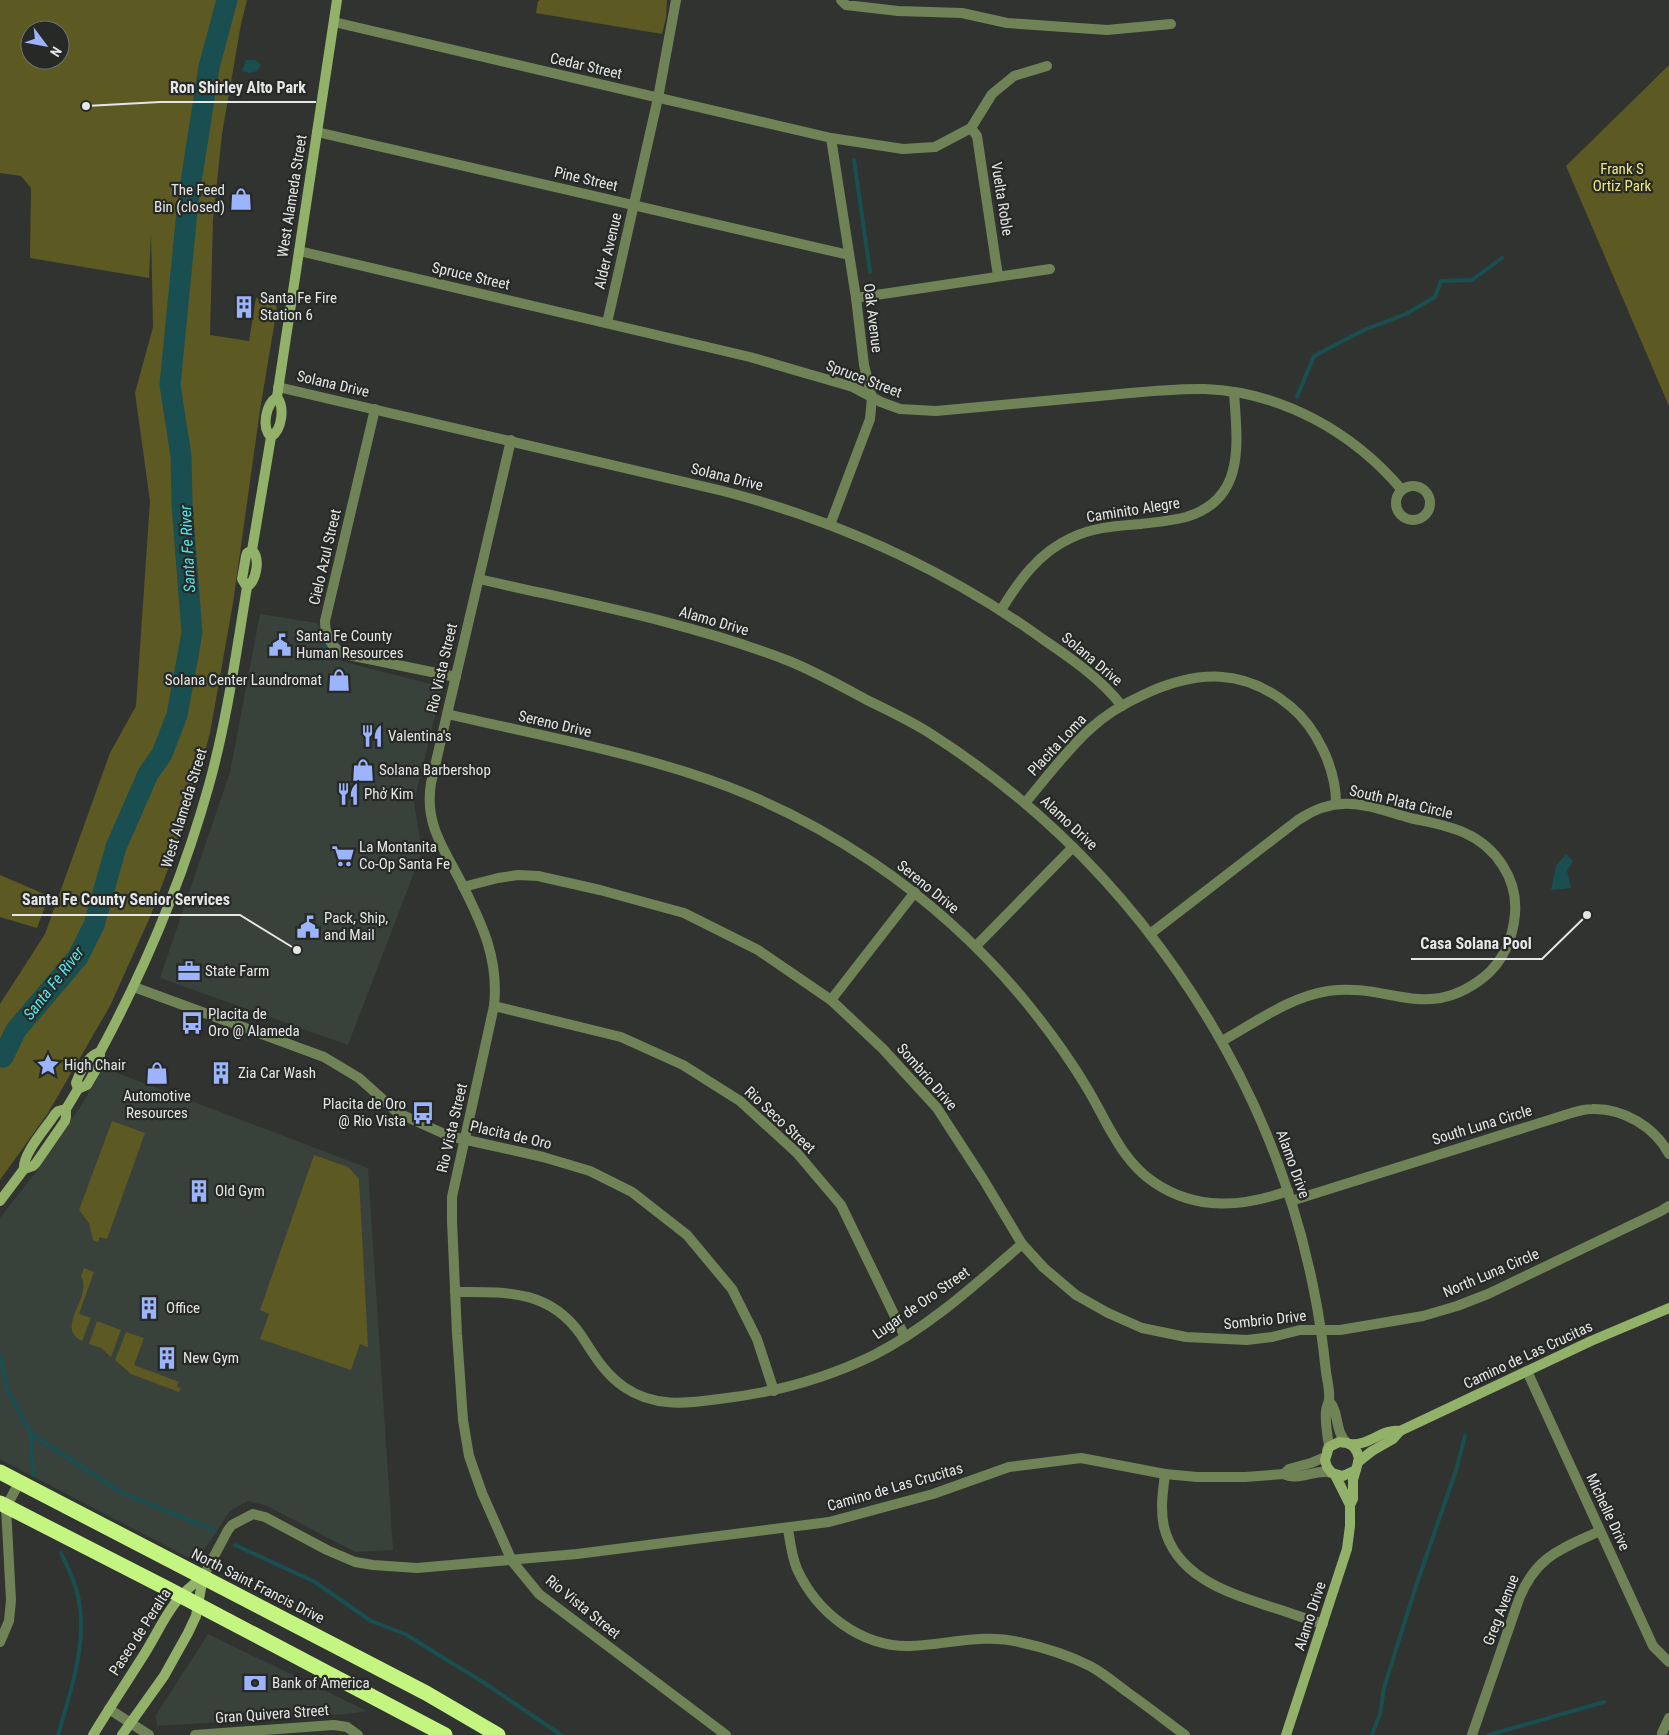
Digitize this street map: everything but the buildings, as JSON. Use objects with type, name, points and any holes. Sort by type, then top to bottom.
[{"type":"highway","name":"North Saint Francis Drive","points":[[0,1472],[19,1483],[207,1571],[498,1735]]},
{"type":"highway","points":[[3,1505],[445,1735]]},
{"type":"street","name":"West Alameda Street","points":[[0,1201],[24,1169],[36,1163],[65,1121],[66,1109],[78,1089],[84,1087],[100,1063],[100,1052],[134,987],[176,888],[205,799],[224,723],[247,588],[253,579],[257,559],[252,550],[271,437],[278,428],[281,409],[277,392],[337,0]]},
{"type":"street","name":"Alder Avenue","points":[[606,323],[658,98],[676,0]]},
{"type":"street","points":[[840,0],[846,5],[898,11],[962,13],[1007,23],[1108,30],[1171,24]]},
{"type":"street","name":"Cedar Street","points":[[334,22],[831,138],[903,149],[935,147],[971,128]]},
{"type":"street","points":[[971,128],[992,94],[1014,76],[1047,66]]},
{"type":"street","name":"Vuelta Roble","points":[[971,128],[977,136],[998,276]]},
{"type":"street","name":"Pine Street","points":[[317,132],[849,255]]},
{"type":"street","name":"Oak Avenue","points":[[830,525],[870,419],[872,397],[864,365],[856,298],[831,138]]},
{"type":"street","name":"Spruce Street","points":[[299,251],[750,357],[853,387],[900,409],[936,411],[1171,390],[1206,389],[1258,397],[1284,405],[1324,424],[1367,455],[1402,490]]},
{"type":"street","points":[[856,298],[1050,269]]},
{"type":"street","name":"Solana Drive","points":[[277,392],[376,409],[511,440],[762,501],[830,525],[918,563],[1001,610],[1077,664],[1108,689],[1122,706]]},
{"type":"street","name":"Caminito Alegre","points":[[1001,610],[1024,575],[1046,553],[1064,541],[1084,532],[1097,529],[1188,517],[1217,500],[1229,483],[1235,463],[1234,392]]},
{"type":"street","name":"Cielo Azul Street","points":[[376,409],[325,621],[326,634],[335,647],[344,654],[456,677]]},
{"type":"street","name":"Rio Vista Street","points":[[511,440],[431,783],[429,804],[433,826],[438,838],[464,887],[487,940],[494,961],[496,983],[494,1006],[452,1197],[455,1292],[463,1420],[469,1456],[482,1493],[512,1561],[539,1594],[726,1735]]},
{"type":"street","name":"Alamo Drive","points":[[479,579],[702,631],[792,663],[822,676],[928,732],[971,761],[1025,803],[1073,847],[1120,897],[1150,934],[1193,994],[1222,1041],[1255,1107],[1290,1196],[1313,1286],[1321,1330],[1329,1401],[1326,1408],[1328,1445],[1326,1453]]},
{"type":"street","name":"Placita Loma","points":[[1025,803],[1079,740],[1106,716],[1122,706],[1168,684],[1195,677],[1221,676],[1267,690],[1295,710],[1306,722],[1330,768],[1335,787],[1336,803]]},
{"type":"street","name":"Sereno Drive","points":[[447,714],[633,757],[692,774],[752,796],[851,847],[915,892],[976,946],[1021,996],[1086,1085],[1125,1155],[1144,1176],[1169,1192],[1183,1198],[1208,1204],[1221,1205],[1290,1196]]},
{"type":"street","name":"South Plata Circle","points":[[1150,934],[1303,817],[1316,809],[1336,803],[1364,806],[1453,828],[1476,838],[1486,845],[1495,854],[1509,876],[1516,901],[1516,913],[1510,938],[1494,969],[1472,986],[1456,995],[1445,998],[1411,999],[1348,990],[1313,994],[1287,1005],[1222,1041]]},
{"type":"street","points":[[976,946],[1073,847]]},
{"type":"street","name":"Sombrio Drive","points":[[464,887],[498,878],[528,874],[600,890],[684,913],[758,950],[831,1000],[883,1048],[938,1108],[1022,1244],[1044,1268],[1076,1295],[1108,1313],[1142,1328],[1186,1337],[1232,1340],[1272,1337],[1300,1330],[1321,1330]]},
{"type":"street","points":[[831,1000],[915,892]]},
{"type":"street","name":"Placita de Oro","points":[[134,987],[324,1057],[359,1078],[398,1113],[449,1136],[543,1157],[590,1171],[632,1192],[687,1235],[732,1289],[757,1339],[774,1391]]},
{"type":"street","name":"Rio Seco Street","points":[[494,1006],[621,1037],[683,1065],[740,1100],[797,1153],[841,1205],[905,1337]]},
{"type":"street","name":"South Luna Circle","points":[[1290,1196],[1565,1115],[1592,1109],[1616,1112],[1640,1122],[1660,1140],[1669,1154]]},
{"type":"street","name":"North Luna Circle","points":[[1321,1330],[1340,1330],[1403,1320],[1457,1306],[1610,1236],[1669,1206]]},
{"type":"street","name":"Lugar de Oro Street","points":[[455,1292],[512,1293],[545,1304],[565,1317],[573,1325],[606,1373],[626,1388],[648,1399],[674,1403],[694,1402],[774,1391],[808,1381],[874,1355],[905,1337],[963,1294],[1022,1244]]},
{"type":"street","name":"Camino de Las Crucitas","points":[[1349,1443],[1363,1444],[1390,1431],[1400,1431],[1591,1341],[1669,1308]]},
{"type":"street","name":"Michelle Drive","points":[[1527,1371],[1654,1646],[1669,1662]]},
{"type":"street","name":"Alamo Drive","points":[[1329,1401],[1334,1407],[1340,1436],[1349,1443]]},
{"type":"street","name":"Camino de Las Crucitas","points":[[1357,1466],[1372,1451],[1393,1440],[1400,1431]]},
{"type":"street","points":[[1336,1443],[1349,1443],[1357,1452],[1357,1466],[1348,1475],[1333,1474],[1327,1467],[1326,1453],[1336,1443]]},
{"type":"street","name":"Camino de Las Crucitas","points":[[1284,1474],[1289,1468],[1311,1463],[1326,1453]]},
{"type":"street","name":"Camino de Las Crucitas","points":[[512,1561],[788,1529],[829,1522],[933,1494],[1009,1467],[1081,1458],[1165,1474],[1211,1478],[1284,1474],[1290,1477],[1321,1471],[1333,1474]]},
{"type":"street","name":"Alamo Drive","points":[[1350,1504],[1353,1499],[1353,1480],[1357,1466]]},
{"type":"street","points":[[1165,1474],[1162,1508],[1164,1527],[1171,1545],[1186,1565],[1200,1577],[1222,1590],[1323,1624]]},
{"type":"street","name":"Alamo Drive","points":[[1286,1735],[1347,1549],[1350,1504],[1333,1474]]},
{"type":"street","points":[[0,1642],[3,1629],[9,1621],[11,1600],[3,1505],[19,1483]]},
{"type":"street","points":[[122,1735],[164,1676],[194,1621],[207,1571],[228,1530],[232,1525],[253,1514],[265,1517],[343,1557],[374,1565],[417,1568],[512,1561]]},
{"type":"street","points":[[788,1529],[793,1557],[802,1578],[822,1606],[848,1629],[878,1642],[900,1646],[969,1639],[997,1639],[1018,1641],[1048,1650],[1079,1661],[1096,1670],[1185,1735]]},
{"type":"street","name":"Greg Avenue","points":[[1472,1735],[1528,1578],[1551,1555],[1600,1532]]},
{"type":"street","name":"Paseo de Peralta","points":[[93,1735],[151,1644],[169,1610],[180,1596],[207,1571]]},
{"type":"street","points":[[109,1709],[149,1735]]},
{"type":"street","points":[[1662,1733],[1669,1718]]},
{"type":"street","name":"Gran Quivera Street","points":[[195,1735],[334,1725],[343,1726],[355,1732]]},
{"type":"shaded area","points":[[260,614],[317,623],[341,661],[442,687],[414,802],[422,852],[348,1045],[160,978],[230,772]]},
{"type":"shaded area","points":[[104,1068],[368,1168],[393,1550],[355,1552],[267,1506],[248,1501],[230,1511],[205,1549],[193,1560],[0,1459],[0,1218],[39,1168]]},
{"type":"shaded area","points":[[208,1634],[367,1711],[348,1714],[157,1726],[156,1715]]},
{"type":"green space","points":[[0,0],[247,0],[222,134],[213,220],[210,335],[249,341],[256,298],[275,301],[277,308],[260,410],[233,603],[210,733],[185,824],[150,917],[110,1006],[48,1113],[0,1180],[0,1004],[45,934],[110,753],[136,706],[150,501],[135,393],[153,327],[151,234],[149,278],[30,258],[31,188],[21,176],[0,173]]},
{"type":"green space","points":[[667,0],[666,18],[662,34],[536,13],[538,1]]},
{"type":"green space","name":"Frank S Ortiz Park","points":[[1669,65],[1669,406],[1566,166]]},
{"type":"green space","points":[[0,875],[49,896],[37,928],[0,917]]},
{"type":"green space","points":[[112,1121],[145,1133],[107,1239],[100,1237],[98,1242],[93,1240],[89,1223],[79,1210]]},
{"type":"green space","points":[[314,1155],[348,1167],[359,1179],[368,1347],[360,1344],[351,1370],[260,1339],[269,1314],[260,1310]]},
{"type":"green space","points":[[84,1268],[94,1272],[79,1314],[91,1318],[82,1341],[74,1335],[72,1328],[82,1294],[81,1276]]},
{"type":"green space","points":[[97,1321],[121,1330],[111,1357],[101,1348],[89,1344]]},
{"type":"green space","points":[[126,1332],[144,1338],[134,1365],[179,1382],[177,1387],[181,1388],[179,1392],[131,1374],[115,1360]]},
{"type":"water","points":[[246,60],[255,60],[261,65],[257,71],[249,73],[242,71]]},
{"type":"water","points":[[1566,854],[1573,861],[1567,871],[1571,888],[1551,890],[1556,866]]},
{"type":"waterway","name":"Santa Fe River","points":[[3,1057],[16,1030],[78,957],[94,925],[116,847],[148,774],[162,754],[177,715],[192,633],[182,504],[181,456],[170,385],[188,201],[209,67],[227,0]]},
{"type":"waterway","points":[[854,160],[870,272]]},
{"type":"waterway","points":[[1297,397],[1314,356],[1364,330],[1406,314],[1435,297],[1441,281],[1472,280],[1502,258]]},
{"type":"waterway","points":[[320,661],[325,645]]},
{"type":"waterway","points":[[0,1356],[8,1391],[31,1434],[122,1493],[214,1530]]},
{"type":"waterway","points":[[31,1434],[33,1475]]},
{"type":"waterway","points":[[1372,1735],[1380,1714],[1384,1688],[1414,1592],[1456,1470],[1465,1436]]},
{"type":"waterway","points":[[235,1545],[315,1582],[371,1621],[405,1634],[486,1684],[561,1735]]},
{"type":"waterway","points":[[58,1735],[77,1666],[81,1631],[81,1613],[77,1590],[61,1553]]},
{"type":"waterway","points":[[1489,1735],[1604,1702]]},
{"type":"place","name":"Ron Shirley Alto Park","points":[[86,106]]},
{"type":"place","name":"The Feed Bin (closed)","points":[[241,199]]},
{"type":"place","name":"Santa Fe Fire Station 6","points":[[244,307]]},
{"type":"place","name":"Santa Fe County Human Resources","points":[[280,645]]},
{"type":"place","name":"Solana Center Laundromat","points":[[339,680]]},
{"type":"place","name":"Valentina's","points":[[372,736]]},
{"type":"place","name":"Solana Barbershop","points":[[363,770]]},
{"type":"place","name":"Phở Kim","points":[[348,794]]},
{"type":"place","name":"La Montanita Co-Op Santa Fe","points":[[343,856]]},
{"type":"place","name":"Casa Solana Pool","points":[[1587,915]]},
{"type":"place","name":"Pack, Ship, and Mail","points":[[308,927]]},
{"type":"place","name":"Santa Fe County Senior Services","points":[[297,950]]},
{"type":"place","name":"State Farm","points":[[189,971]]},
{"type":"place","name":"Placita de Oro @ Alameda","points":[[192,1023]]},
{"type":"place","name":"High Chair","points":[[48,1065]]},
{"type":"place","name":"Automotive Resources","points":[[157,1073]]},
{"type":"place","name":"Zia Car Wash","points":[[221,1073]]},
{"type":"place","name":"Placita de Oro @ Rio Vista","points":[[423,1113]]},
{"type":"place","name":"Old Gym","points":[[199,1191]]},
{"type":"place","name":"Office","points":[[149,1308]]},
{"type":"place","name":"New Gym","points":[[167,1358]]},
{"type":"place","name":"Bank of America","points":[[255,1683]]}]
